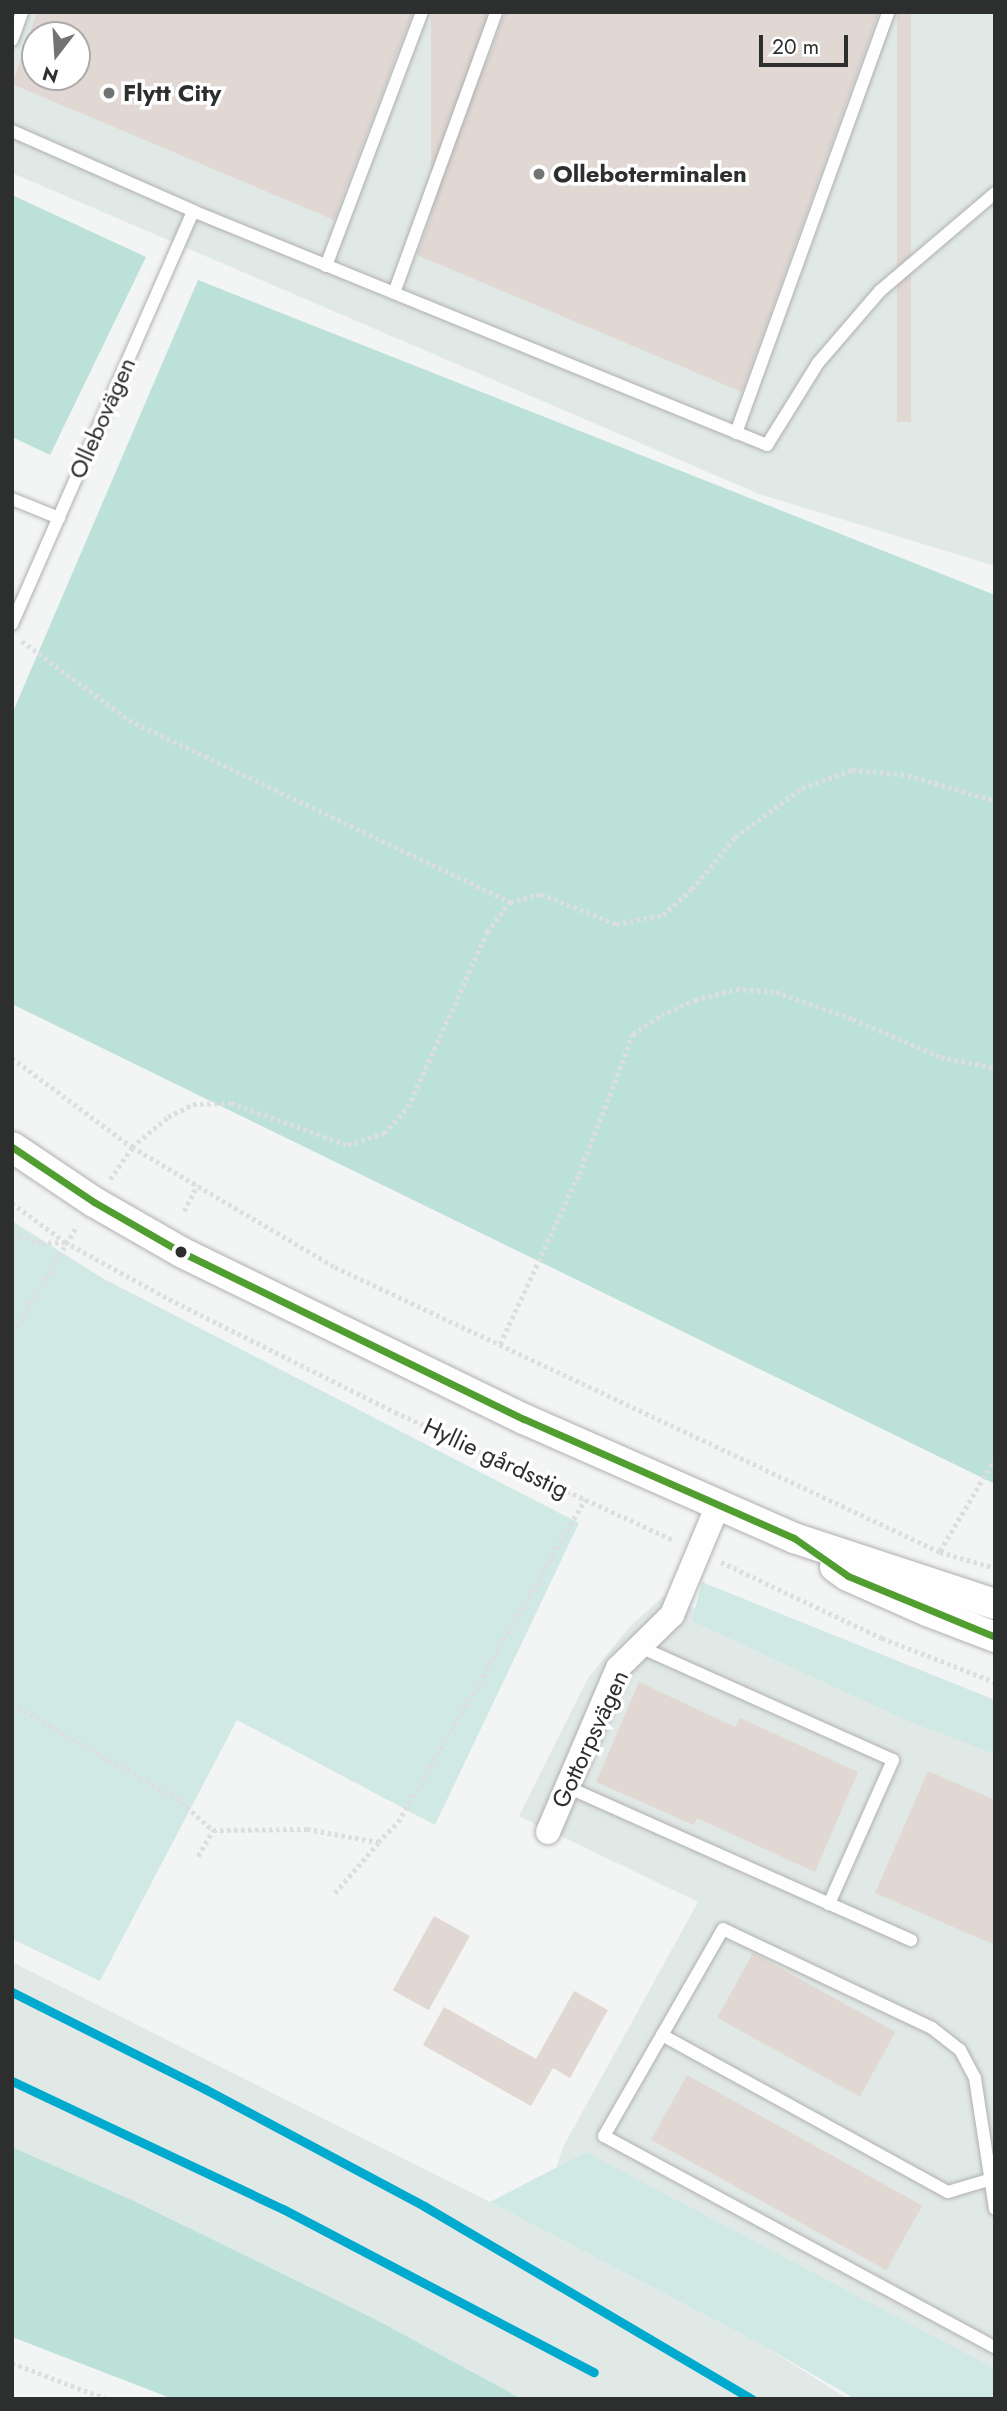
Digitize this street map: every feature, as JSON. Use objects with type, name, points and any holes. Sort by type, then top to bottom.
[{"type":"street","points":[[12,1147],[94,1202],[181,1252],[524,1419],[794,1538],[995,1604]]},
{"type":"street","name":"Gottorpsvägen","points":[[548,1832],[565,1786],[618,1668],[672,1615],[718,1505]]},
{"type":"street","points":[[794,1538],[848,1576],[995,1637]]},
{"type":"lane","points":[[12,40],[22,12]]},
{"type":"lane","points":[[326,266],[422,12]]},
{"type":"lane","points":[[394,293],[496,12]]},
{"type":"lane","points":[[736,433],[888,12]]},
{"type":"lane","points":[[12,131],[193,211],[767,445],[818,363],[880,291],[995,192]]},
{"type":"lane","name":"Ollebovägen","points":[[12,624],[193,211]]},
{"type":"lane","points":[[12,499],[58,518]]},
{"type":"lane","points":[[640,1647],[893,1760],[829,1904]]},
{"type":"lane","points":[[565,1786],[911,1940]]},
{"type":"lane","points":[[993,2341],[604,2136],[723,1929],[932,2028],[960,2050],[975,2078],[995,2210]]},
{"type":"lane","points":[[662,2035],[948,2192],[992,2178]]},
{"type":"path","points":[[12,634],[129,720],[510,902]]},
{"type":"path","points":[[132,1147],[168,1117],[193,1104],[231,1103],[348,1145],[384,1133],[408,1107],[486,932],[510,902],[541,894],[616,924],[663,915],[692,889],[735,837],[802,788],[852,770],[908,775],[995,801]]},
{"type":"path","points":[[500,1344],[579,1174],[633,1034],[661,1015],[695,1000],[736,989],[776,992],[853,1019],[941,1057],[995,1068]]},
{"type":"path","points":[[12,1058],[132,1147],[335,1267],[940,1552],[995,1568]]},
{"type":"path","points":[[184,1211],[197,1185]]},
{"type":"path","name":"Hyllie gårdsstig","points":[[12,1203],[65,1242],[169,1299],[395,1412],[882,1638],[995,1682]]},
{"type":"path","points":[[12,1234],[41,1243],[65,1242]]},
{"type":"path","points":[[12,1334],[65,1242]]},
{"type":"path","points":[[940,1552],[995,1458]]},
{"type":"path","points":[[335,1893],[398,1822],[586,1499]]},
{"type":"path","points":[[12,1704],[176,1798],[213,1830],[307,1829],[378,1842]]},
{"type":"path","points":[[198,1856],[213,1830]]},
{"type":"path","points":[[12,2363],[107,2399]]},
{"type":"shaded area","points":[[12,12],[995,12],[995,566],[759,494],[12,173]]},
{"type":"shaded area","points":[[664,1596],[995,1731],[995,2399],[551,2185],[563,2147],[698,1902],[519,1816],[588,1678],[631,1625]]},
{"type":"shaded area","points":[[12,1962],[490,2202],[766,2347],[848,2399],[522,2399],[375,2319],[134,2201],[12,2147]]},
{"type":"green space","points":[[12,195],[146,257],[50,455],[12,437]]},
{"type":"green space","points":[[198,280],[995,595],[995,1484],[12,1004],[12,714]]},
{"type":"green space","points":[[12,1221],[104,1279],[579,1523],[435,1825],[237,1720],[100,1981],[12,1939]]},
{"type":"green space","points":[[702,1582],[995,1700],[995,1754],[908,1721],[692,1621]]},
{"type":"green space","points":[[12,2147],[134,2201],[375,2319],[522,2399],[173,2399],[12,2337]]},
{"type":"green space","points":[[586,2152],[995,2369],[995,2399],[855,2399],[766,2347],[490,2202]]},
{"type":"building","points":[[37,12],[413,12],[334,220],[29,91],[91,91],[91,21],[34,21]]},
{"type":"building","points":[[431,12],[487,12],[487,241],[431,241]]},
{"type":"building","points":[[505,12],[879,12],[742,392],[417,255]]},
{"type":"building","points":[[897,12],[911,12],[911,422],[897,422]]},
{"type":"building","points":[[21,58],[21,88],[12,84]]},
{"type":"building","points":[[639,1682],[735,1727],[740,1718],[858,1772],[815,1872],[697,1818],[694,1825],[596,1782]]},
{"type":"building","points":[[928,1771],[995,1800],[995,1945],[875,1893]]},
{"type":"building","points":[[434,1916],[470,1936],[429,2010],[393,1990]]},
{"type":"building","points":[[753,1953],[896,2032],[860,2097],[717,2018]]},
{"type":"building","points":[[574,1991],[608,2010],[570,2078],[553,2068],[531,2106],[423,2045],[444,2007],[536,2059]]},
{"type":"building","points":[[687,2075],[922,2205],[886,2270],[651,2140]]},
{"type":"transit line","points":[[12,1147],[94,1202],[181,1252],[524,1419],[794,1538],[848,1576],[995,1637]]},
{"type":"transit line","points":[[12,1992],[205,2089],[424,2206],[752,2399]]},
{"type":"transit line","points":[[12,2081],[283,2209],[594,2372]]},
{"type":"place","name":"Flytt City","points":[[109,93]]},
{"type":"place","name":"Olleboterminalen","points":[[539,174]]}]
